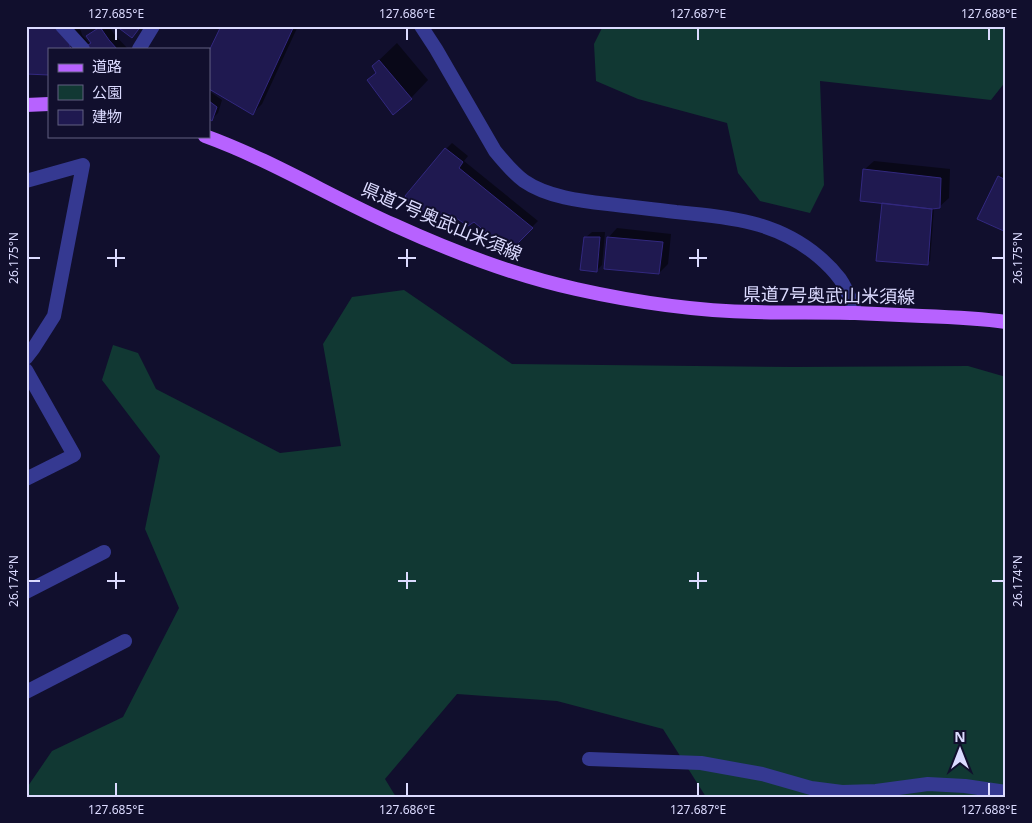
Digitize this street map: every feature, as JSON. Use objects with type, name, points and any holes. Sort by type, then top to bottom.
[{"type":"main road","points":[[26,104],[48,104]]},
{"type":"main road","name":"県道7号奥武山米須線","points":[[210,138],[271,163],[394,225],[483,262],[548,282],[613,296],[709,310],[856,313],[951,317],[1006,322]]},
{"type":"street","points":[[62,26],[82,48]]},
{"type":"street","points":[[140,48],[153,26]]},
{"type":"street","points":[[421,26],[496,151],[504,162],[525,182],[560,196],[590,202],[720,216],[744,220],[780,232],[806,246],[839,277],[847,290],[856,313]]},
{"type":"street","points":[[26,181],[83,165],[54,316],[29,350]]},
{"type":"street","points":[[26,370],[74,455],[26,479]]},
{"type":"street","points":[[26,592],[104,552]]},
{"type":"street","points":[[26,692],[125,641]]},
{"type":"street","points":[[589,759],[701,763],[762,774],[811,788],[842,792],[876,791],[928,784],[965,786],[1006,792]]},
{"type":"green space","points":[[603,26],[1006,26],[1006,81],[991,100],[820,81],[824,185],[810,213],[760,201],[738,173],[727,123],[638,99],[596,81],[594,44]]},
{"type":"green space","points":[[404,290],[512,364],[794,367],[968,366],[1006,377],[1006,797],[706,797],[663,729],[557,701],[457,694],[385,779],[396,797],[26,797],[26,789],[52,751],[123,717],[179,608],[145,529],[160,456],[102,380],[113,345],[138,353],[156,389],[280,453],[341,446],[323,344],[352,297]]},
{"type":"building","points":[[26,26],[57,26],[70,43],[71,48],[48,48],[48,75],[26,74]]},
{"type":"building","points":[[116,26],[141,26],[132,38]]},
{"type":"building","points":[[221,26],[294,26],[253,115],[210,90],[210,49]]},
{"type":"building","points":[[100,27],[116,48],[86,48],[91,43],[86,36]]},
{"type":"building","points":[[379,60],[412,99],[393,115],[367,80],[376,73],[372,66]]},
{"type":"building","points":[[210,102],[217,107],[212,121],[210,120]]},
{"type":"building","points":[[445,148],[463,162],[459,168],[533,228],[509,252],[474,222],[468,226],[450,214],[434,216],[423,212],[412,206],[405,196]]},
{"type":"building","points":[[863,169],[941,178],[940,208],[932,209],[860,201]]},
{"type":"building","points":[[998,176],[1006,180],[1006,232],[977,219]]},
{"type":"building","points":[[882,203],[932,209],[928,265],[876,261]]},
{"type":"building","points":[[584,237],[600,237],[597,272],[580,270]]},
{"type":"building","points":[[607,237],[663,242],[659,274],[604,269]]}]
